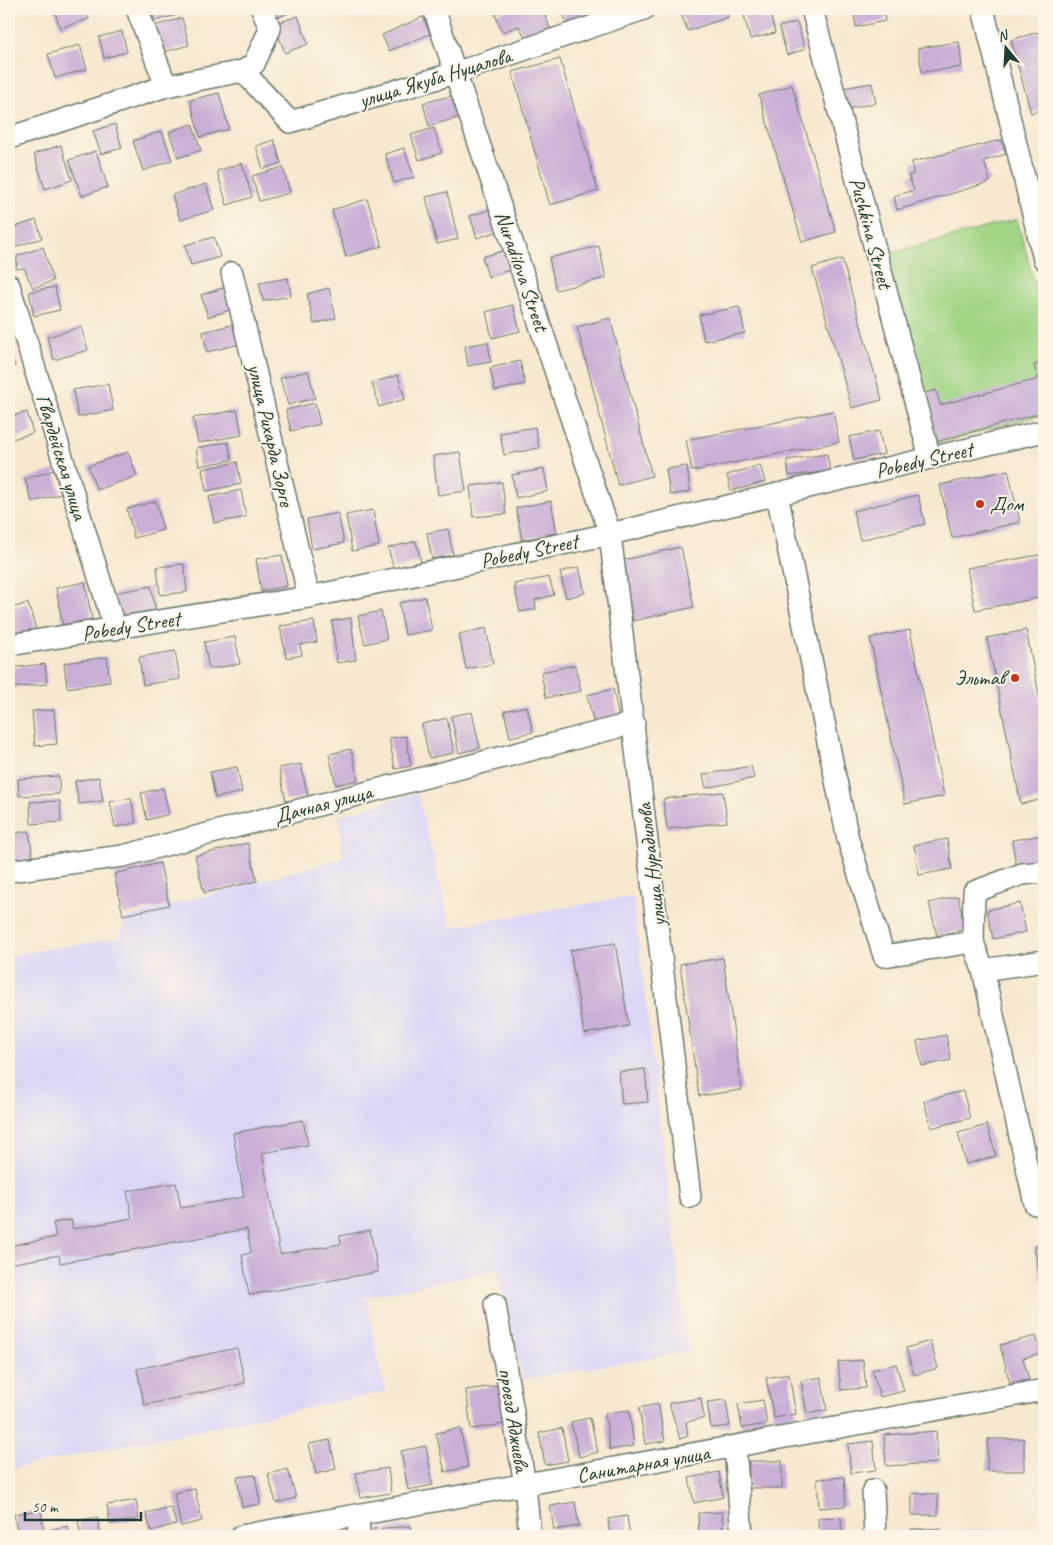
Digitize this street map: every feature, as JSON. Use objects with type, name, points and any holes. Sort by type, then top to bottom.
[{"type":"street","points":[[137,9],[166,86]]},
{"type":"street","points":[[9,138],[166,86],[243,71],[254,64],[270,29],[262,9]]},
{"type":"street","name":"Nuradilova Street","points":[[434,9],[610,534]]},
{"type":"street","name":"улица Якуба Нуцалова","points":[[243,71],[290,122],[456,73],[644,9]]},
{"type":"street","name":"Pushkina Street","points":[[812,9],[930,458]]},
{"type":"street","points":[[983,9],[1044,259]]},
{"type":"street","name":"улица Рихарда Зорге","points":[[232,273],[309,596]]},
{"type":"street","name":"Гвардейская улица","points":[[9,284],[115,629]]},
{"type":"street","name":"Pobedy Street","points":[[9,645],[309,596],[610,534],[1044,432]]},
{"type":"street","points":[[777,494],[848,840],[884,956],[973,942]]},
{"type":"street","name":"улица Нурадилова","points":[[610,534],[690,1197]]},
{"type":"street","name":"Дачная улица","points":[[9,871],[123,856],[634,723]]},
{"type":"street","points":[[1044,872],[1022,874],[974,892],[973,942],[983,970],[1035,1204],[1044,1203]]},
{"type":"street","points":[[983,970],[1044,961]]},
{"type":"street","name":"проезд Аджиева","points":[[495,1304],[525,1485],[530,1536]]},
{"type":"street","name":"Санитарная улица","points":[[241,1536],[1044,1390]]},
{"type":"street","points":[[735,1447],[742,1536]]},
{"type":"street","points":[[873,1490],[875,1536]]},
{"type":"street","points":[[358,1515],[359,1536]]},
{"type":"shaded area","points":[[417,792],[451,927],[633,896],[688,1352],[523,1379],[497,1270],[366,1297],[385,1392],[9,1469],[9,955],[120,938],[125,918],[343,858],[339,816]]},
{"type":"green space","points":[[1017,219],[1044,318],[1044,414],[935,444],[884,255]]},
{"type":"building","points":[[54,9],[86,9],[89,19],[60,28]]},
{"type":"building","points":[[151,9],[191,9],[191,11],[155,21]]},
{"type":"building","points":[[269,9],[299,9],[273,19]]},
{"type":"building","points":[[355,9],[370,9],[357,14]]},
{"type":"building","points":[[510,9],[542,9],[551,30],[527,41],[519,26],[502,32],[495,14]]},
{"type":"building","points":[[562,9],[592,9],[596,19],[568,28]]},
{"type":"building","points":[[690,9],[725,9],[728,17],[688,31],[680,12]]},
{"type":"building","points":[[769,9],[775,33],[750,39],[743,11]]},
{"type":"building","points":[[853,9],[883,9],[885,21],[856,27]]},
{"type":"building","points":[[298,16],[308,44],[285,53],[274,24]]},
{"type":"building","points":[[423,17],[430,34],[389,51],[382,35]]},
{"type":"building","points":[[182,18],[189,45],[161,53],[154,26]]},
{"type":"building","points":[[797,22],[805,49],[787,55],[779,27]]},
{"type":"building","points":[[122,31],[127,52],[104,58],[99,37]]},
{"type":"building","points":[[1038,32],[1044,56],[1044,109],[1031,113],[1011,40]]},
{"type":"building","points":[[959,42],[962,67],[922,72],[918,48]]},
{"type":"building","points":[[80,45],[87,69],[55,78],[48,54]]},
{"type":"building","points":[[560,59],[598,191],[550,205],[512,72]]},
{"type":"building","points":[[872,83],[876,103],[847,109],[843,88]]},
{"type":"building","points":[[792,85],[836,232],[802,242],[759,95]]},
{"type":"building","points":[[219,93],[229,129],[200,137],[190,100]]},
{"type":"building","points":[[454,95],[460,117],[429,126],[423,103]]},
{"type":"building","points":[[115,124],[122,148],[101,154],[93,131]]},
{"type":"building","points":[[192,124],[201,150],[178,158],[169,132]]},
{"type":"building","points":[[434,128],[442,153],[419,160],[411,135]]},
{"type":"building","points":[[162,131],[172,160],[143,171],[133,141]]},
{"type":"building","points":[[274,140],[281,163],[263,169],[256,146]]},
{"type":"building","points":[[1001,140],[1006,154],[984,161],[990,182],[897,210],[894,196],[914,190],[908,175],[913,175],[912,162]]},
{"type":"building","points":[[61,145],[72,180],[45,189],[34,154]]},
{"type":"building","points":[[404,148],[414,177],[394,183],[385,154]]},
{"type":"building","points":[[96,151],[108,187],[82,196],[69,160]]},
{"type":"building","points":[[242,163],[252,197],[227,205],[217,171]]},
{"type":"building","points":[[283,167],[290,193],[259,201],[252,176]]},
{"type":"building","points":[[206,184],[214,210],[180,220],[172,195]]},
{"type":"building","points":[[447,192],[458,239],[437,244],[426,197]]},
{"type":"building","points":[[367,199],[382,246],[346,257],[332,210]]},
{"type":"building","points":[[492,209],[499,231],[477,238],[470,216]]},
{"type":"building","points":[[36,220],[42,238],[15,247],[9,229]]},
{"type":"building","points":[[214,237],[220,257],[191,265],[185,245]]},
{"type":"building","points":[[599,246],[606,278],[556,290],[549,258]]},
{"type":"building","points":[[43,247],[53,281],[33,288],[24,268],[16,269],[17,256]]},
{"type":"building","points":[[506,250],[512,269],[488,277],[482,257]]},
{"type":"building","points":[[842,259],[882,400],[852,408],[812,268]]},
{"type":"building","points":[[288,278],[291,296],[263,301],[259,283]]},
{"type":"building","points":[[55,287],[60,310],[34,316],[29,292]]},
{"type":"building","points":[[226,287],[233,309],[208,317],[201,295]]},
{"type":"building","points":[[329,288],[336,318],[314,324],[307,294]]},
{"type":"building","points":[[513,305],[520,331],[492,338],[486,312]]},
{"type":"building","points":[[739,307],[745,333],[704,341],[699,315]]},
{"type":"building","points":[[610,318],[652,476],[618,485],[577,327]]},
{"type":"building","points":[[235,324],[240,344],[207,352],[203,332]]},
{"type":"building","points":[[81,327],[88,350],[54,360],[47,337]]},
{"type":"building","points":[[488,342],[491,362],[468,366],[465,346]]},
{"type":"building","points":[[9,346],[15,366],[9,368]]},
{"type":"building","points":[[520,361],[525,384],[495,391],[490,368]]},
{"type":"building","points":[[1044,362],[1044,412],[932,443],[919,395],[936,390],[940,405],[1038,379],[1034,365]]},
{"type":"building","points":[[308,371],[315,398],[288,405],[280,378]]},
{"type":"building","points":[[398,375],[405,399],[379,407],[372,383]]},
{"type":"building","points":[[108,384],[113,410],[78,417],[73,390]]},
{"type":"building","points":[[315,403],[320,424],[291,431],[286,410]]},
{"type":"building","points":[[237,410],[242,435],[198,443],[193,418]]},
{"type":"building","points":[[833,411],[839,442],[692,471],[686,440]]},
{"type":"building","points":[[27,412],[33,433],[9,440],[9,417]]},
{"type":"building","points":[[535,427],[539,448],[504,455],[500,433]]},
{"type":"building","points":[[879,431],[884,454],[854,460],[849,437]]},
{"type":"building","points":[[228,442],[232,460],[199,466],[196,448]]},
{"type":"building","points":[[128,452],[137,476],[97,490],[88,466]]},
{"type":"building","points":[[460,452],[466,491],[438,495],[433,456]]},
{"type":"building","points":[[827,454],[830,471],[789,476],[787,460]]},
{"type":"building","points":[[237,462],[241,484],[206,491],[202,469]]},
{"type":"building","points":[[760,465],[765,482],[731,491],[727,475]]},
{"type":"building","points":[[687,466],[690,492],[670,495],[666,469]]},
{"type":"building","points":[[544,469],[548,491],[516,498],[512,475]]},
{"type":"building","points":[[54,470],[61,494],[32,502],[25,479]]},
{"type":"building","name":"Дом","points":[[1008,470],[1020,522],[952,538],[940,485]]},
{"type":"building","points":[[502,482],[506,514],[473,517],[470,486]]},
{"type":"building","points":[[241,490],[246,517],[214,523],[209,497]]},
{"type":"building","points":[[918,495],[925,524],[860,540],[853,511]]},
{"type":"building","points":[[156,501],[163,530],[134,538],[127,509]]},
{"type":"building","points":[[551,501],[557,533],[522,540],[516,508]]},
{"type":"building","points":[[373,510],[379,546],[352,551],[346,515]]},
{"type":"building","points":[[338,513],[344,543],[312,549],[307,519]]},
{"type":"building","points":[[448,529],[453,555],[432,559],[427,533]]},
{"type":"building","points":[[416,541],[421,562],[394,569],[388,548]]},
{"type":"building","points":[[681,547],[694,607],[633,621],[619,561]]},
{"type":"building","points":[[1044,554],[1044,597],[975,610],[967,568]]},
{"type":"building","points":[[282,555],[287,586],[261,591],[256,559]]},
{"type":"building","points":[[184,564],[187,592],[160,595],[157,567]]},
{"type":"building","points":[[579,567],[585,593],[566,598],[560,572]]},
{"type":"building","points":[[549,577],[554,595],[535,600],[536,609],[520,612],[514,584]]},
{"type":"building","points":[[85,582],[92,619],[63,625],[56,588]]},
{"type":"building","points":[[151,586],[156,612],[119,619],[114,593]]},
{"type":"building","points":[[425,597],[432,630],[405,635],[399,603]]},
{"type":"building","points":[[28,603],[37,633],[17,639],[9,609]]},
{"type":"building","points":[[381,611],[387,639],[365,644],[358,616]]},
{"type":"building","points":[[351,618],[356,660],[337,663],[332,621]]},
{"type":"building","points":[[314,621],[317,642],[300,645],[302,655],[286,658],[280,626]]},
{"type":"building","points":[[486,628],[493,664],[466,669],[459,634]]},
{"type":"building","points":[[910,630],[944,796],[905,804],[870,638]]},
{"type":"building","name":"Эльтав","points":[[1026,630],[1044,719],[1044,799],[1021,804],[987,638]]},
{"type":"building","points":[[235,637],[240,664],[209,669],[204,642]]},
{"type":"building","points":[[175,651],[180,679],[143,685],[139,657]]},
{"type":"building","points":[[107,657],[110,682],[67,688],[64,663]]},
{"type":"building","points":[[45,664],[47,684],[11,688],[9,668]]},
{"type":"building","points":[[575,665],[581,691],[546,698],[541,672]]},
{"type":"building","points":[[613,689],[619,718],[594,724],[587,695]]},
{"type":"building","points":[[527,706],[533,732],[510,737],[504,711]]},
{"type":"building","points":[[54,710],[57,744],[35,746],[32,711]]},
{"type":"building","points":[[472,712],[480,748],[459,753],[451,716]]},
{"type":"building","points":[[447,718],[454,753],[429,758],[422,724]]},
{"type":"building","points":[[406,736],[411,766],[395,769],[389,738]]},
{"type":"building","points":[[351,749],[358,780],[336,785],[329,754]]},
{"type":"building","points":[[301,764],[308,797],[286,801],[279,768]]},
{"type":"building","points":[[751,766],[754,778],[706,788],[703,775]]},
{"type":"building","points":[[237,767],[242,792],[215,798],[210,772]]},
{"type":"building","points":[[59,776],[59,794],[19,796],[18,779]]},
{"type":"building","points":[[99,777],[103,801],[79,804],[75,781]]},
{"type":"building","points":[[163,788],[169,814],[147,820],[141,793]]},
{"type":"building","points":[[723,792],[727,822],[667,829],[663,799]]},
{"type":"building","points":[[131,798],[136,823],[115,827],[110,802]]},
{"type":"building","points":[[60,801],[61,822],[31,824],[30,802]]},
{"type":"building","points":[[29,831],[33,859],[11,862],[9,834]]},
{"type":"building","points":[[1043,835],[1044,861],[1016,866],[1012,840]]},
{"type":"building","points":[[947,839],[952,869],[919,875],[914,845]]},
{"type":"building","points":[[248,843],[257,881],[204,893],[195,856]]},
{"type":"building","points":[[160,863],[169,905],[123,915],[114,874]]},
{"type":"building","points":[[958,896],[965,929],[937,936],[929,903]]},
{"type":"building","points":[[1020,903],[1026,932],[993,939],[987,910]]},
{"type":"building","points":[[615,943],[629,1026],[584,1034],[570,950]]},
{"type":"building","points":[[723,958],[742,1090],[699,1096],[680,964]]},
{"type":"building","points":[[946,1035],[951,1060],[922,1066],[917,1041]]},
{"type":"building","points":[[645,1069],[648,1102],[622,1104],[619,1072]]},
{"type":"building","points":[[963,1091],[970,1118],[931,1128],[924,1101]]},
{"type":"building","points":[[303,1120],[308,1145],[262,1153],[280,1254],[341,1244],[340,1236],[370,1230],[378,1272],[249,1295],[242,1255],[251,1253],[247,1229],[60,1263],[59,1255],[9,1264],[9,1240],[11,1239],[13,1245],[56,1237],[53,1223],[71,1220],[73,1229],[132,1218],[127,1191],[176,1183],[181,1208],[244,1197],[233,1133]]},
{"type":"building","points":[[987,1125],[996,1156],[966,1164],[958,1133]]},
{"type":"building","points":[[1044,1144],[1044,1177],[1041,1178],[1032,1147]]},
{"type":"building","points":[[1044,1245],[1044,1279],[1041,1280],[1034,1247]]},
{"type":"building","points":[[1036,1336],[1042,1353],[1023,1358],[1029,1380],[1010,1383],[1000,1345]]},
{"type":"building","points":[[930,1341],[938,1368],[914,1375],[906,1348]]},
{"type":"building","points":[[237,1348],[245,1383],[144,1405],[137,1369]]},
{"type":"building","points":[[863,1360],[866,1388],[841,1390],[838,1362]]},
{"type":"building","points":[[896,1364],[904,1391],[880,1397],[872,1370]]},
{"type":"building","points":[[789,1374],[796,1414],[774,1418],[766,1378]]},
{"type":"building","points":[[821,1377],[827,1410],[807,1414],[801,1381]]},
{"type":"building","points":[[500,1385],[505,1424],[471,1429],[466,1390]]},
{"type":"building","points":[[701,1398],[704,1418],[686,1422],[688,1436],[680,1439],[669,1403]]},
{"type":"building","points":[[726,1400],[730,1426],[711,1428],[707,1402]]},
{"type":"building","points":[[763,1400],[767,1424],[742,1428],[738,1404]]},
{"type":"building","points":[[658,1404],[665,1441],[645,1444],[639,1408]]},
{"type":"building","points":[[629,1410],[634,1446],[610,1450],[605,1413]]},
{"type":"building","points":[[590,1418],[598,1452],[579,1457],[571,1422]]},
{"type":"building","points":[[460,1428],[468,1467],[445,1472],[436,1433]]},
{"type":"building","points":[[562,1428],[568,1461],[545,1465],[539,1433]]},
{"type":"building","points":[[936,1431],[938,1463],[886,1466],[884,1435]]},
{"type":"building","points":[[988,1439],[1024,1439],[1024,1471],[987,1471]]},
{"type":"building","points":[[330,1440],[336,1469],[316,1474],[309,1444]]},
{"type":"building","points":[[873,1441],[876,1470],[851,1473],[848,1444]]},
{"type":"building","points":[[426,1446],[433,1485],[408,1490],[401,1451]]},
{"type":"building","points":[[749,1461],[782,1461],[782,1488],[749,1488]]},
{"type":"building","points":[[388,1468],[391,1493],[360,1498],[356,1473]]},
{"type":"building","points":[[288,1469],[296,1498],[276,1503],[268,1474]]},
{"type":"building","points":[[719,1472],[723,1497],[694,1503],[689,1478]]},
{"type":"building","points":[[255,1475],[260,1504],[242,1507],[237,1477]]},
{"type":"building","points":[[844,1477],[846,1506],[819,1508],[817,1479]]},
{"type":"building","points":[[195,1489],[202,1521],[181,1526],[174,1493]]},
{"type":"building","points":[[912,1493],[938,1494],[938,1515],[912,1515]]},
{"type":"building","points":[[136,1500],[139,1519],[110,1524],[107,1505]]},
{"type":"building","points":[[575,1502],[579,1526],[554,1530],[550,1506]]},
{"type":"building","points":[[171,1507],[176,1524],[151,1531],[146,1513]]},
{"type":"building","points":[[41,1510],[44,1532],[18,1536],[14,1514]]},
{"type":"building","points":[[722,1512],[723,1536],[699,1536],[698,1513]]},
{"type":"building","points":[[627,1516],[630,1536],[610,1536],[608,1519]]},
{"type":"building","points":[[97,1517],[101,1536],[81,1536],[78,1521]]},
{"type":"building","points":[[841,1517],[842,1536],[819,1536],[818,1518]]},
{"type":"building","points":[[67,1526],[69,1536],[50,1536],[49,1530]]},
{"type":"building","points":[[411,1526],[413,1536],[374,1536],[373,1529]]},
{"type":"building","points":[[911,1529],[940,1529],[939,1536],[910,1536]]},
{"type":"building","points":[[964,1532],[991,1532],[992,1536],[964,1536]]},
{"type":"building","points":[[761,1534],[788,1535],[788,1536],[761,1536]]},
{"type":"place","name":"Дом","points":[[980,504]]},
{"type":"place","name":"Эльтав","points":[[1015,678]]}]
